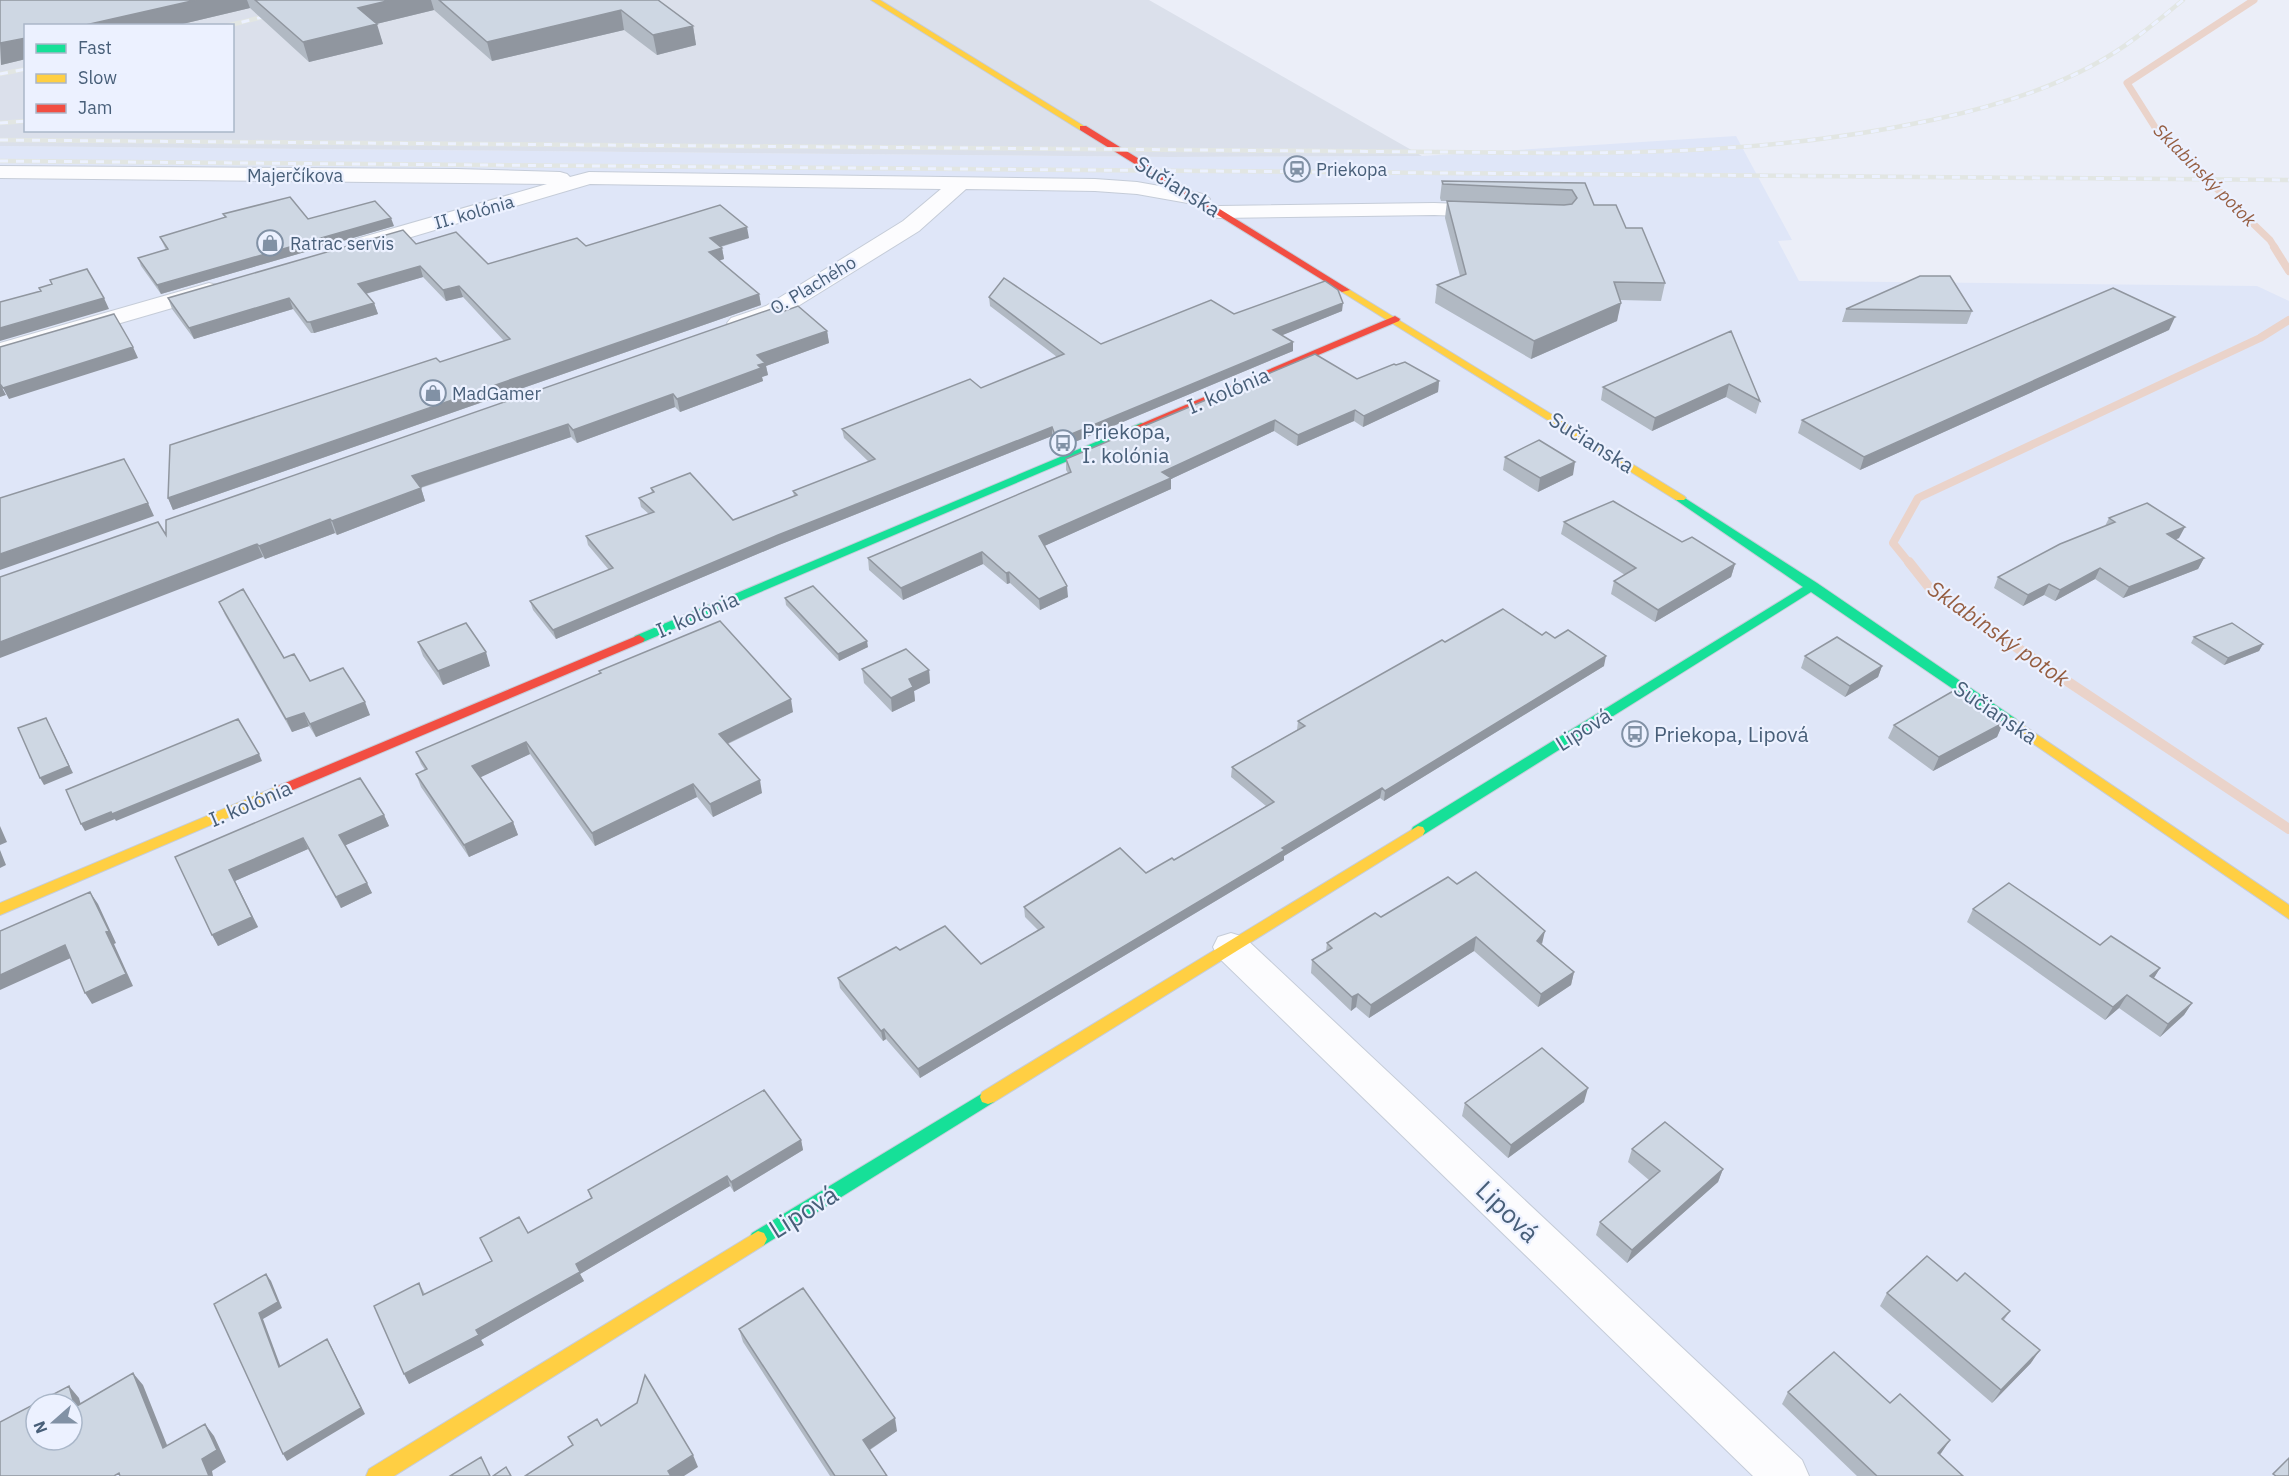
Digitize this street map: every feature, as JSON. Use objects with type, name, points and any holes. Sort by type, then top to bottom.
[{"type":"street","name":"Sučianska","points":[[875,0],[1636,469],[1813,586],[2289,913]]},
{"type":"street","name":"Majerčíkova","points":[[0,172],[589,178]]},
{"type":"street","name":"II. kolónia","points":[[340,251],[589,178],[1095,185],[1198,199]]},
{"type":"street","name":"O. Plachého","points":[[718,330],[774,311],[911,226],[962,182]]},
{"type":"street","points":[[1220,212],[1434,209],[1515,212]]},
{"type":"street","points":[[0,351],[227,285]]},
{"type":"street","name":"I. kolónia","points":[[0,909],[1395,319]]},
{"type":"street","name":"Lipová","points":[[376,1476],[1813,586]]},
{"type":"street","name":"Lipová","points":[[1230,947],[1786,1476]]},
{"type":"shaded area","points":[[0,0],[1149,0],[1422,156],[1170,157],[0,146]]},
{"type":"shaded area","points":[[1736,136],[1792,240],[1778,241],[1799,281],[2257,286],[2289,301],[2289,1476],[0,1476],[0,146],[1170,157],[1422,156]]},
{"type":"building","points":[[0,0],[196,0],[90,24],[24,24],[24,38],[0,43]]},
{"type":"building","points":[[255,0],[391,0],[358,8],[377,24],[303,42]]},
{"type":"building","points":[[439,0],[658,0],[693,26],[653,35],[621,10],[487,42]]},
{"type":"building","points":[[1442,181],[1585,183],[1594,205],[1616,205],[1626,228],[1642,228],[1665,283],[1614,282],[1621,303],[1534,341],[1437,285],[1466,274],[1447,201],[1564,205],[1572,204],[1577,198],[1572,190],[1443,184]]},
{"type":"building","points":[[290,197],[308,219],[375,201],[391,218],[157,285],[138,258],[168,249],[160,237],[226,217],[223,214]]},
{"type":"building","points":[[720,205],[747,227],[710,238],[722,248],[709,252],[759,294],[168,498],[170,445],[436,358],[440,362],[510,339],[459,286],[443,290],[420,266],[358,284],[374,303],[310,322],[307,322],[289,298],[189,328],[168,298],[403,230],[416,244],[456,232],[488,264],[577,238],[586,246]]},
{"type":"building","points":[[87,269],[104,298],[0,328],[0,302],[41,291],[39,288],[52,284],[50,280]]},
{"type":"building","points":[[1920,276],[1950,276],[1972,311],[1846,309]]},
{"type":"building","points":[[1004,278],[1101,344],[1211,300],[1234,314],[1325,281],[1338,290],[1343,303],[1273,330],[1293,342],[1057,440],[1052,427],[778,535],[553,630],[530,601],[613,568],[586,536],[654,512],[639,498],[654,492],[651,488],[690,473],[733,520],[797,495],[793,491],[875,459],[842,429],[970,379],[981,388],[1064,354],[989,297]]},
{"type":"building","points":[[2113,288],[2175,317],[1864,457],[1802,420]]},
{"type":"building","points":[[798,306],[827,331],[757,355],[765,363],[758,365],[761,368],[677,399],[673,394],[573,430],[568,424],[412,476],[421,488],[259,546],[257,544],[0,642],[0,577],[158,522],[166,535],[166,520],[777,307],[782,312]]},
{"type":"building","points":[[114,314],[133,347],[3,388],[0,384],[0,347]]},
{"type":"building","points":[[1731,331],[1760,401],[1729,384],[1655,418],[1603,387]]},
{"type":"building","points":[[1315,354],[1357,379],[1405,362],[1439,381],[1364,416],[1355,410],[1298,435],[1275,420],[1162,472],[1171,478],[1039,536],[1067,586],[1039,599],[982,552],[901,588],[868,558],[1071,472],[1066,459]]},
{"type":"building","points":[[1539,440],[1575,462],[1540,478],[1505,457]]},
{"type":"building","points":[[124,459],[148,503],[0,554],[0,498]]},
{"type":"building","points":[[1613,501],[1682,542],[1692,537],[1735,564],[1658,610],[1614,581],[1636,568],[1564,522]]},
{"type":"building","points":[[2147,503],[2185,527],[2167,534],[2204,558],[2129,587],[2100,568],[2060,590],[2049,584],[2028,595],[1998,577],[2060,544],[2115,522],[2109,518]]},
{"type":"building","points":[[813,586],[867,641],[838,654],[785,598]]},
{"type":"building","points":[[243,589],[284,658],[294,654],[310,681],[343,668],[365,702],[310,724],[304,713],[286,719],[219,602]]},
{"type":"building","points":[[1503,609],[1542,635],[1546,632],[1555,638],[1568,630],[1606,656],[1385,791],[1382,788],[1282,848],[1285,850],[918,1069],[884,1029],[881,1031],[838,978],[896,947],[900,950],[945,926],[981,964],[1044,927],[1024,907],[1120,848],[1146,873],[1172,858],[1174,860],[1274,802],[1232,767],[1305,726],[1298,721],[1442,640],[1445,642]]},
{"type":"building","points":[[720,621],[791,699],[719,734],[760,780],[710,804],[693,784],[592,833],[526,742],[472,766],[513,822],[464,845],[416,774],[427,769],[416,752],[601,673],[599,671]]},
{"type":"building","points":[[466,623],[486,652],[438,671],[418,642]]},
{"type":"building","points":[[2232,623],[2263,644],[2228,658],[2194,637]]},
{"type":"building","points":[[1837,637],[1882,666],[1850,686],[1805,656]]},
{"type":"building","points":[[906,649],[929,670],[909,679],[913,687],[891,698],[862,669]]},
{"type":"building","points":[[1955,690],[2003,723],[1939,757],[1894,725]]},
{"type":"building","points":[[46,718],[69,766],[40,778],[18,728]]},
{"type":"building","points":[[238,719],[259,754],[112,814],[111,812],[81,824],[66,790]]},
{"type":"building","points":[[360,778],[384,815],[339,835],[367,883],[336,897],[303,838],[229,870],[252,917],[212,935],[175,857]]},
{"type":"building","points":[[1476,872],[1545,931],[1537,941],[1574,972],[1541,994],[1476,937],[1371,1005],[1358,994],[1352,997],[1312,960],[1332,948],[1327,943],[1375,913],[1381,917],[1448,877],[1457,884]]},
{"type":"building","points":[[2009,883],[2100,945],[2111,936],[2160,968],[2150,976],[2192,1003],[2168,1024],[2127,995],[2113,1007],[1973,909]]},
{"type":"building","points":[[90,892],[126,974],[85,993],[65,945],[0,975],[0,931]]},
{"type":"building","points":[[1542,1048],[1588,1088],[1511,1145],[1465,1103]]},
{"type":"building","points":[[764,1090],[801,1140],[731,1182],[727,1176],[576,1264],[580,1272],[476,1330],[479,1335],[404,1374],[374,1306],[419,1283],[423,1295],[492,1261],[480,1238],[519,1217],[528,1233],[592,1198],[588,1190]]},
{"type":"building","points":[[1665,1122],[1723,1169],[1632,1250],[1600,1222],[1660,1171],[1632,1149]]},
{"type":"building","points":[[1927,1256],[1957,1281],[1965,1273],[2010,1311],[2002,1319],[2040,1350],[2001,1390],[1887,1293]]},
{"type":"building","points":[[266,1274],[278,1302],[259,1313],[279,1367],[327,1339],[361,1408],[283,1454],[214,1304]]},
{"type":"building","points":[[803,1288],[895,1418],[863,1440],[887,1476],[835,1476],[739,1329]]},
{"type":"building","points":[[1834,1352],[1890,1403],[1900,1394],[1950,1440],[1938,1453],[1963,1476],[1877,1476],[1788,1392]]},
{"type":"building","points":[[133,1373],[163,1448],[205,1424],[217,1450],[202,1459],[209,1476],[120,1476],[119,1473],[114,1476],[0,1476],[0,1422],[24,1409],[24,1452],[84,1452],[84,1402]]},
{"type":"building","points":[[645,1375],[693,1455],[668,1471],[671,1476],[525,1476],[573,1445],[568,1437],[597,1419],[601,1426],[637,1403]]},
{"type":"building","points":[[69,1386],[71,1392],[58,1392]]},
{"type":"building","points":[[481,1457],[490,1476],[450,1476]]},
{"type":"building","points":[[2289,1458],[2289,1476],[2273,1474]]},
{"type":"building","points":[[506,1467],[511,1476],[493,1476]]},
{"type":"waterway","name":"Sklabinský potok","points":[[2254,0],[2127,83],[2158,132],[2270,240],[2275,248]]},
{"type":"waterway","name":"Sklabinský potok","points":[[2274,247],[2289,271]]},
{"type":"waterway","name":"Sklabinský potok","points":[[1910,564],[1893,543],[1918,498],[2260,338],[2289,320]]},
{"type":"waterway","name":"Sklabinský potok","points":[[1909,562],[1932,591],[2289,829]]},
{"type":"railway","points":[[0,140],[1556,153],[1650,152],[1745,147],[1839,137],[1932,120],[2036,91],[2076,74],[2107,57],[2130,42],[2183,0]]},
{"type":"railway","points":[[234,24],[275,14]]},
{"type":"railway","points":[[0,74],[24,69]]},
{"type":"railway","points":[[0,123],[24,121]]},
{"type":"railway","points":[[0,161],[2289,180]]},
{"type":"traffic: fast","points":[[639,639],[1141,426]]},
{"type":"traffic: fast","points":[[1680,498],[2011,722]]},
{"type":"traffic: fast","points":[[1418,831],[1813,586]]},
{"type":"traffic: fast","points":[[758,1239],[988,1097]]},
{"type":"traffic: slow","points":[[875,0],[1083,128]]},
{"type":"traffic: slow","points":[[1345,290],[1680,498]]},
{"type":"traffic: slow","points":[[2011,722],[2289,913]]},
{"type":"traffic: slow","points":[[0,909],[283,789]]},
{"type":"traffic: slow","points":[[988,1097],[1418,831]]},
{"type":"traffic: slow","points":[[376,1476],[758,1239]]},
{"type":"traffic: jam","points":[[1083,128],[1345,290]]},
{"type":"traffic: jam","points":[[1141,426],[1395,319]]},
{"type":"traffic: jam","points":[[283,789],[639,639]]},
{"type":"place","name":"Priekopa","points":[[1297,169]]},
{"type":"place","name":"Ratrac servis","points":[[270,243]]},
{"type":"place","name":"MadGamer","points":[[433,393]]},
{"type":"place","name":"Priekopa, I. kolónia","points":[[1063,443]]},
{"type":"place","name":"Priekopa, Lipová","points":[[1635,734]]}]
